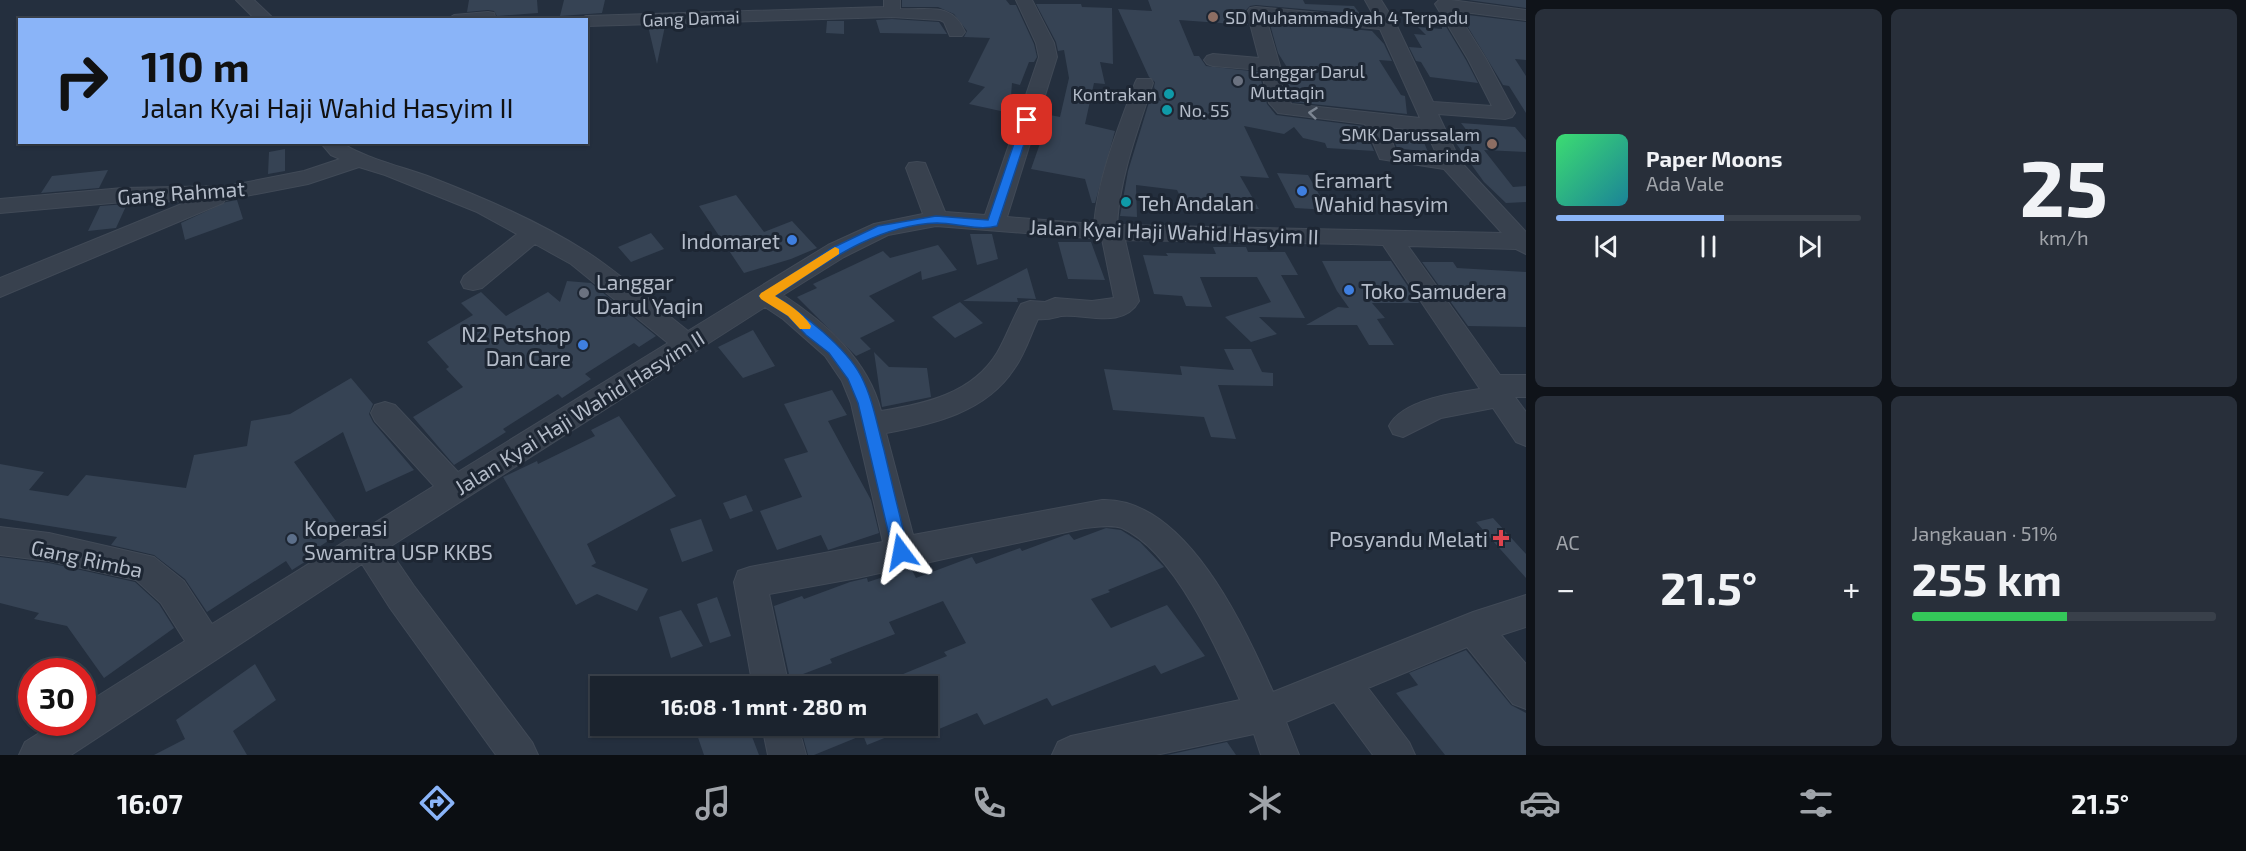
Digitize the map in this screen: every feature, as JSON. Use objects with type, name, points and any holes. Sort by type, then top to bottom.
[{"type":"street","points":[[244,0],[265,18]]},
{"type":"street","points":[[993,224],[1048,57],[1046,43],[1024,0]]},
{"type":"street","points":[[1373,0],[1387,24],[1451,163],[1525,244]]},
{"type":"street","points":[[1425,107],[1505,113],[1477,59],[1442,5],[1453,4],[1526,15]]},
{"type":"street","name":"Gang Damai","points":[[588,21],[892,6],[902,15],[945,17],[952,21],[956,33]]},
{"type":"street","points":[[463,18],[489,12]]},
{"type":"street","points":[[1387,24],[1256,12],[1279,103],[1285,109],[1434,126]]},
{"type":"street","points":[[1213,60],[1270,65]]},
{"type":"street","points":[[870,424],[943,410],[989,383],[1005,362],[1030,310],[1050,310],[1055,307],[1109,309],[1126,302],[1109,233],[1108,196],[1116,164],[1144,83]]},
{"type":"street","points":[[1374,120],[1387,155],[1451,163]]},
{"type":"street","points":[[332,144],[338,150],[359,160],[449,191],[534,233],[593,267],[687,344]]},
{"type":"street","name":"Gang Rahmat","points":[[0,206],[123,195],[228,193],[308,177],[359,160]]},
{"type":"street","points":[[917,168],[936,219]]},
{"type":"street","points":[[0,288],[228,193]]},
{"type":"street","name":"Jalan Kyai Haji Wahid Hasyim II","points":[[38,755],[367,544],[687,344],[860,237],[882,229],[936,219],[1109,233],[1390,237],[1525,244]]},
{"type":"street","points":[[473,282],[534,233]]},
{"type":"street","points":[[1390,237],[1526,434]]},
{"type":"street","points":[[766,296],[792,313],[811,332],[834,349],[844,361],[858,386],[870,424],[901,552]]},
{"type":"street","points":[[1403,426],[1412,418],[1437,409],[1496,391],[1526,386]]},
{"type":"street","points":[[385,413],[455,489]]},
{"type":"street","points":[[769,676],[750,582],[857,563],[901,552],[1107,512],[1129,516],[1149,528],[1188,568],[1213,609],[1265,713],[1280,755]]},
{"type":"street","name":"Gang Rimba","points":[[0,541],[59,549],[143,567],[156,574],[174,593],[191,617],[206,648]]},
{"type":"street","points":[[367,544],[402,597],[519,755]]},
{"type":"street","points":[[1071,755],[1265,713],[1473,628],[1526,611]]},
{"type":"street","points":[[1473,628],[1526,692]]},
{"type":"street","points":[[1341,682],[1396,755]]},
{"type":"street","points":[[782,736],[787,755]]},
{"type":"building","points":[[469,0],[537,0],[538,13],[497,16],[494,11],[488,10],[467,12]]},
{"type":"building","points":[[564,0],[605,0],[602,13],[560,16]]},
{"type":"building","points":[[902,0],[1006,0],[1010,5],[1016,5],[1034,44],[1037,57],[1034,62],[1029,62],[1020,85],[1012,83],[1011,96],[1005,112],[969,104],[985,87],[968,82],[990,38],[964,37],[967,31],[954,14],[938,7],[902,7]]},
{"type":"building","points":[[1148,0],[1303,0],[1305,4],[1354,6],[1360,14],[1250,6],[1245,11],[1248,25],[1179,20],[1194,56],[1199,56],[1206,66],[1259,72],[1267,104],[1276,115],[1363,126],[1374,151],[1327,148],[1325,143],[1303,138],[1294,127],[1284,134],[1244,126],[1269,178],[1240,176],[1259,209],[1186,208],[1177,190],[1136,185],[1137,217],[1120,216],[1128,171],[1150,99],[1161,101],[1154,87],[1155,82],[1149,77],[1118,9],[1152,11]]},
{"type":"building","points":[[1468,0],[1526,0],[1526,8]]},
{"type":"building","points":[[1036,4],[1081,4],[1082,7],[1112,8],[1113,64],[1100,62],[1105,84],[1094,83],[1085,124],[1115,131],[1095,203],[1092,203],[1085,179],[1031,169],[1050,115],[1060,117],[1069,78],[1064,50],[1058,51],[1056,42]]},
{"type":"building","points":[[1460,14],[1526,22],[1526,60],[1515,59],[1526,76],[1526,113],[1509,86],[1503,85]]},
{"type":"building","points":[[1441,18],[1478,83],[1430,77],[1421,62],[1416,61],[1409,47],[1422,48],[1414,34],[1426,35],[1418,27],[1442,29]]},
{"type":"building","points":[[876,20],[939,22],[947,34],[880,33]]},
{"type":"building","points":[[827,21],[844,21],[844,34],[826,33]]},
{"type":"building","points":[[1269,21],[1372,31],[1384,44],[1392,61],[1379,60],[1401,95],[1405,96],[1407,114],[1293,102],[1284,71],[1290,72],[1278,53]]},
{"type":"building","points":[[648,26],[665,26],[657,64]]},
{"type":"building","points":[[1461,123],[1515,127],[1526,140],[1526,152],[1484,150],[1513,187],[1526,186],[1526,202],[1506,203],[1484,182],[1450,135],[1471,136]]},
{"type":"building","points":[[1390,130],[1420,133],[1428,152],[1397,148]]},
{"type":"building","points":[[285,149],[285,171],[268,174],[269,152]]},
{"type":"building","points":[[108,170],[99,188],[41,193],[52,176]]},
{"type":"building","name":"Eramart Wahid hasyim","points":[[1277,173],[1308,175],[1328,210],[1295,208]]},
{"type":"building","points":[[736,195],[764,232],[792,221],[817,248],[791,259],[744,273],[699,206]]},
{"type":"building","points":[[237,200],[243,219],[185,240],[181,223],[226,202]]},
{"type":"building","points":[[127,204],[116,228],[88,231],[100,206]]},
{"type":"building","points":[[651,233],[664,249],[631,262],[618,247]]},
{"type":"building","points":[[970,234],[992,234],[998,259],[977,265]]},
{"type":"building","points":[[1058,242],[1091,242],[1105,280],[1068,279]]},
{"type":"building","points":[[938,245],[957,270],[922,280],[921,271],[869,296],[895,321],[860,338],[871,349],[856,356],[797,297],[817,288],[813,284],[883,251],[890,258]]},
{"type":"building","points":[[1213,247],[1246,247],[1248,252],[1285,252],[1298,275],[1281,275],[1305,318],[1259,317],[1277,334],[1251,342],[1225,317],[1271,302],[1257,277],[1200,277],[1212,307],[1186,306],[1182,296],[1154,294],[1143,255],[1216,254]]},
{"type":"building","points":[[1322,261],[1391,261],[1419,303],[1372,303],[1385,318],[1377,319],[1394,345],[1369,345],[1357,325],[1306,325],[1338,307],[1349,308],[1337,291]]},
{"type":"building","points":[[1422,262],[1453,262],[1457,268],[1526,272],[1526,327],[1468,326]]},
{"type":"building","points":[[1027,268],[1036,299],[1017,298],[1018,302],[963,301]]},
{"type":"building","points":[[567,281],[591,283],[656,336],[639,347],[634,343],[585,374],[591,379],[562,398],[558,394],[503,429],[506,432],[454,465],[413,417],[463,387],[446,369],[449,367],[427,342],[473,315],[461,303],[481,292],[506,316],[548,292],[560,302]]},
{"type":"building","points":[[960,302],[983,323],[955,338],[932,317]]},
{"type":"building","points":[[753,330],[775,366],[743,378],[718,347]]},
{"type":"building","points":[[1224,349],[1251,349],[1262,372],[1273,373],[1273,386],[1218,385],[1236,439],[1211,437],[1204,417],[1113,410],[1104,369],[1182,375],[1180,366],[1234,370]]},
{"type":"building","points":[[874,352],[889,367],[927,368],[931,397],[882,407]]},
{"type":"building","points":[[351,378],[373,404],[369,414],[373,422],[414,470],[366,492],[343,432],[294,462],[343,531],[316,549],[319,553],[292,570],[286,561],[207,612],[185,579],[154,555],[111,545],[117,537],[0,518],[0,464],[44,472],[29,490],[68,496],[86,475],[186,488],[194,455],[247,446],[251,421],[290,414]]},
{"type":"building","points":[[832,390],[847,415],[828,421],[871,500],[879,533],[828,550],[821,535],[777,550],[760,511],[802,497],[784,459],[808,452],[784,404]]},
{"type":"building","points":[[619,416],[676,496],[587,544],[596,563],[591,566],[648,589],[637,611],[597,594],[576,605],[503,477],[537,461],[538,464],[595,436],[591,430]]},
{"type":"building","points":[[746,495],[753,511],[730,519],[723,503]]},
{"type":"building","name":"Posyandu Melati","points":[[1493,518],[1526,554],[1526,578],[1476,522]]},
{"type":"building","points":[[701,519],[713,551],[682,562],[670,529]]},
{"type":"building","points":[[1106,528],[1121,530],[1140,542],[1164,567],[1091,599],[1111,628],[1167,605],[1205,656],[1161,674],[1155,665],[1052,706],[1047,698],[984,725],[977,713],[939,729],[938,676],[898,676],[947,656],[944,652],[966,643],[943,601],[889,622],[895,634],[830,659],[832,663],[798,676],[789,676],[774,606],[802,596],[804,599],[850,582],[867,578],[868,582],[911,568],[916,578],[972,557],[976,564],[1069,534],[1074,540]]},
{"type":"building","points":[[0,557],[49,563],[135,582],[159,604],[174,628],[104,678],[96,667],[96,658],[90,658],[67,626],[34,619],[39,613],[0,603]]},
{"type":"building","points":[[717,597],[731,636],[710,643],[697,604]]},
{"type":"building","points":[[681,610],[703,646],[671,658],[659,617]]},
{"type":"building","points":[[1466,650],[1511,705],[1526,713],[1526,755],[1445,755],[1396,693],[1418,685],[1409,673]]},
{"type":"building","points":[[255,664],[276,700],[233,731],[247,755],[154,755],[185,739],[176,720]]},
{"type":"building","points":[[697,736],[752,736],[759,755],[704,755]]},
{"type":"building","points":[[803,736],[861,736],[814,755],[808,755]]},
{"type":"building","points":[[863,736],[890,736],[867,745]]},
{"type":"building","points":[[1227,742],[1236,755],[1167,755]]},
{"type":"slow traffic","points":[[805,326],[792,313],[766,296],[835,251]]},
{"type":"place","name":"SD Muhammadiyah 4 Terpadu","points":[[1213,17]]},
{"type":"place","name":"Langgar Darul Muttaqin","points":[[1238,81]]},
{"type":"place","name":"Kontrakan","points":[[1169,94]]},
{"type":"place","name":"No. 55","points":[[1167,110]]},
{"type":"place","name":"SMK Darussalam Samarinda","points":[[1492,144]]},
{"type":"place","name":"Eramart Wahid hasyim","points":[[1302,191]]},
{"type":"place","name":"Teh Andalan","points":[[1126,202]]},
{"type":"place","name":"Indomaret","points":[[792,240]]},
{"type":"place","name":"Toko Samudera","points":[[1349,290]]},
{"type":"place","name":"Langgar Darul Yaqin","points":[[584,293]]},
{"type":"place","name":"N2 Petshop Dan Care","points":[[583,345]]},
{"type":"place","name":"Posyandu Melati","points":[[1501,538]]},
{"type":"place","name":"Koperasi Swamitra USP KKBS","points":[[292,539]]},
{"type":"route","points":[[901,552],[865,403],[854,377],[834,349],[811,332],[792,313],[766,296],[836,250],[860,237],[882,229],[936,219],[993,224],[1027,120]]}]
